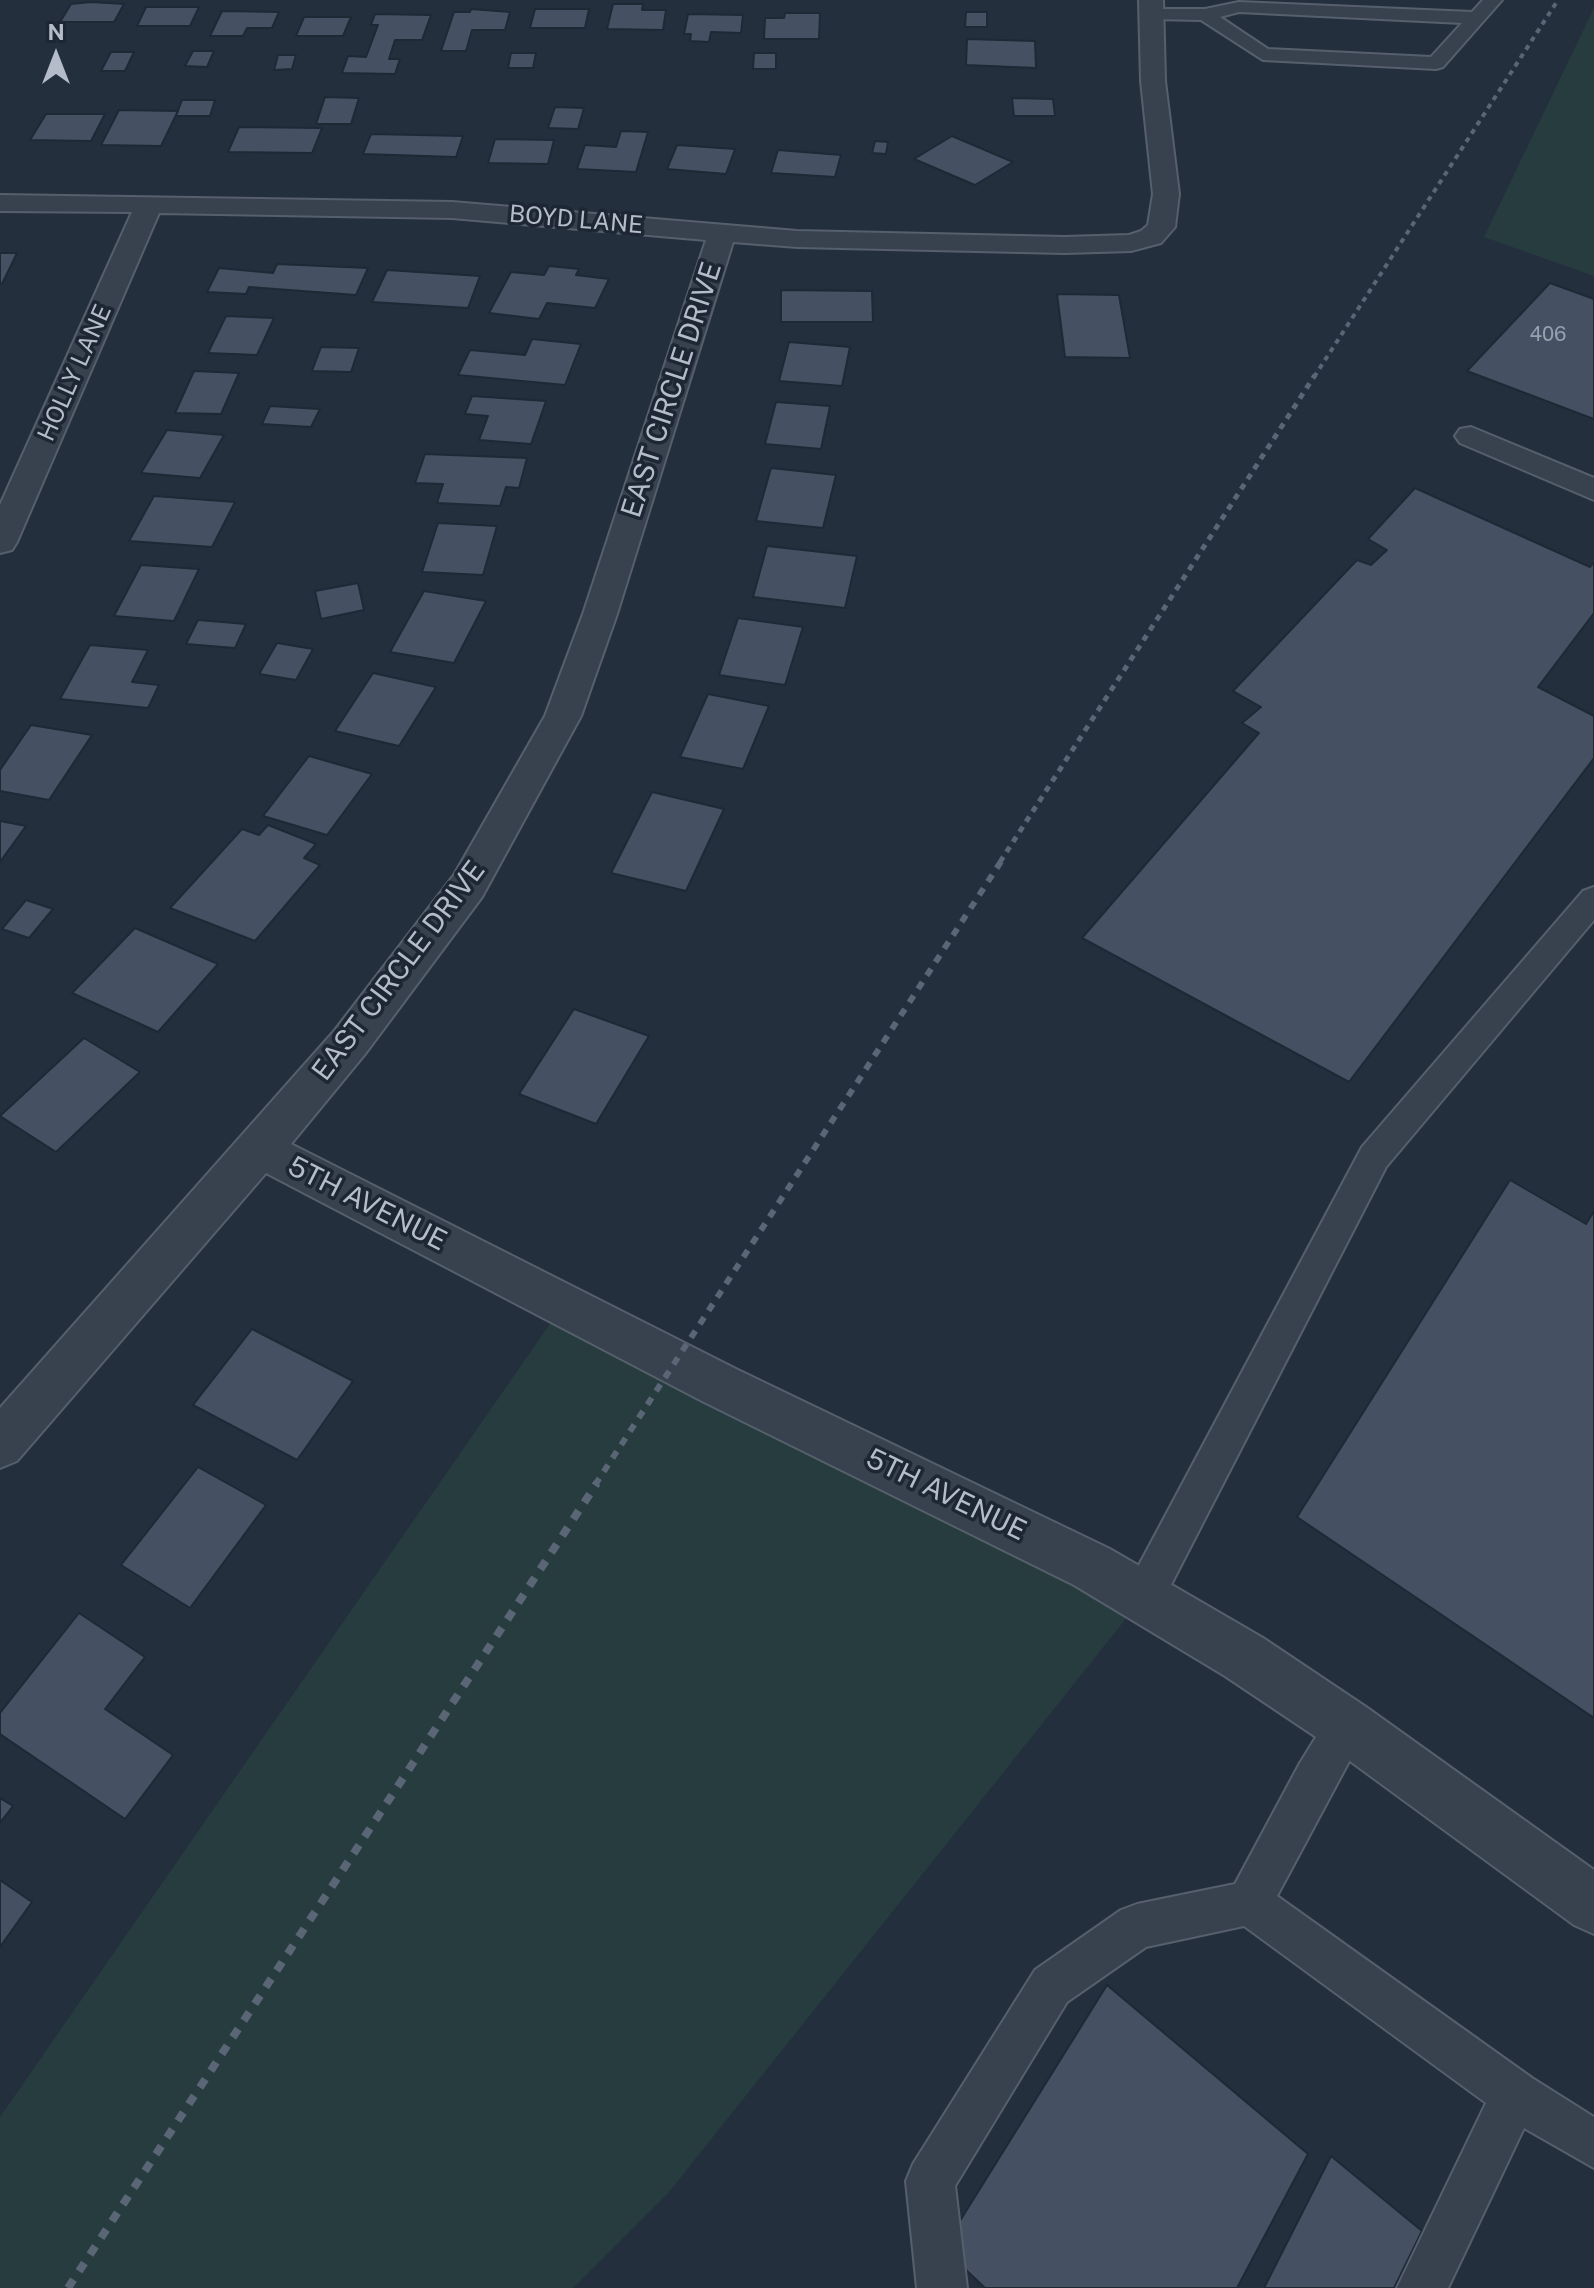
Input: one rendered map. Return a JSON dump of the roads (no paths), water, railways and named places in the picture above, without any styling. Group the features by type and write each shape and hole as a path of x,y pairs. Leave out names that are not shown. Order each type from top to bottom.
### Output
{"street":[{"name":"BOYD LANE","path":"0,203 452,210 722,234 1065,245 1131,243 1151,237 1161,227 1166,194 1153,81 1152,7"},
{"name":"HOLLY LANE","path":"0,542 150,203"},
{"name":"EAST CIRCLE DRIVE","path":"0,1444 350,1042 468,886 550,743 600,614 722,234"},
{"path":"1471,436 1594,490"},
{"name":"5TH AVENUE","path":"260,1149 719,1385 1092,1567 1144,1596 1244,1657 1347,1726 1594,1905"}],"lane":[{"path":"1205,15 1263,54 1436,63 1493,0"},
{"path":"1152,7 1205,15 1239,7 1476,18"},
{"path":"1144,1596 1374,1157 1594,899"},
{"path":"1249,1903 1315,1778 1347,1726"},
{"path":"942,2288 930,2181 1051,1986 1137,1926 1249,1903 1515,2095 1594,2144"},
{"path":"1422,2288 1515,2095"}],"railway":[{"path":"1314,377 1558,0"},
{"path":"1000,862 1315,375"},
{"path":"595,1485 1002,860"},
{"path":"68,2288 597,1483"}]}
